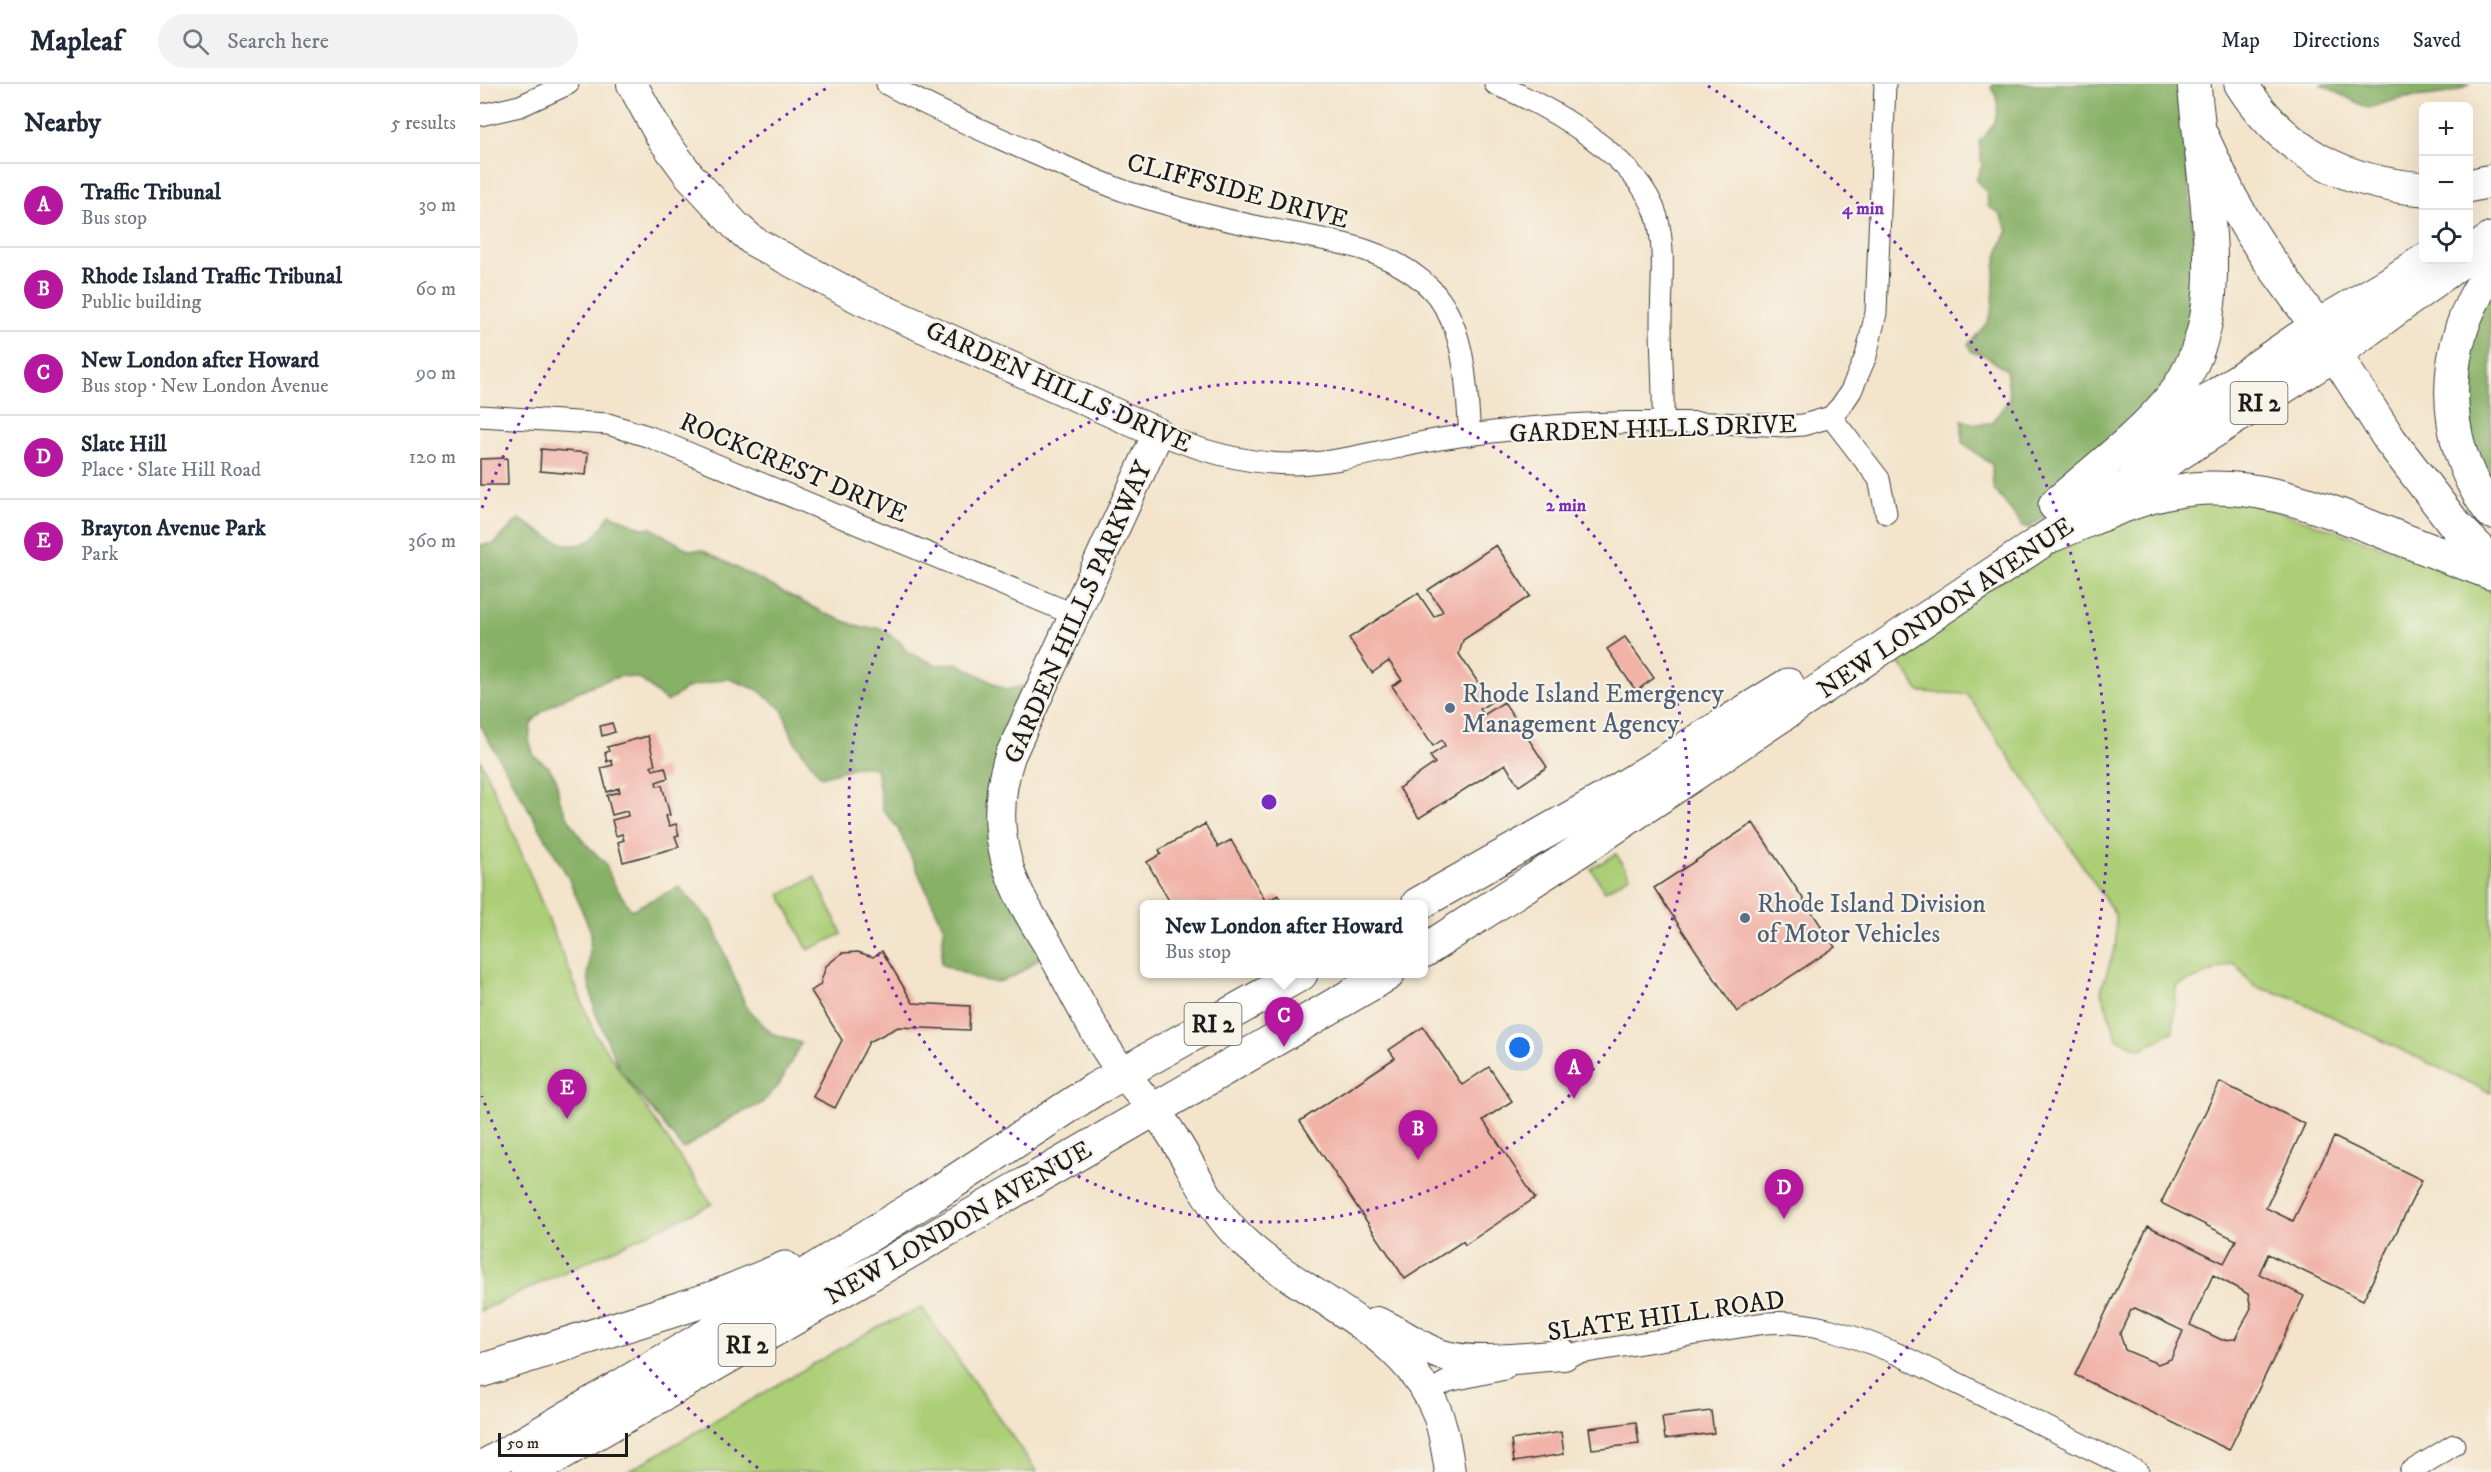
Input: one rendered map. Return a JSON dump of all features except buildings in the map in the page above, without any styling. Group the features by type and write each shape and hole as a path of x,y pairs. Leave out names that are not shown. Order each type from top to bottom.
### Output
{"main road":[{"path":"2055,506 2162,409 2179,387 2198,350 2207,319 2211,279 2210,238 2194,84"},
{"path":"2241,84 2268,122 2304,152 2323,163 2361,179 2419,188"},
{"path":"2200,132 2247,226 2317,326 2390,440 2456,526 2491,561"},
{"path":"2473,185 2491,181"},
{"path":"2473,226 2491,213"},
{"path":"2473,253 2491,239"},
{"name":"NEW LONDON AVENUE","path":"1425,900 1604,799 1748,710 2055,506 2317,326 2419,264"},
{"name":"NEW LONDON AVENUE","path":"1428,948 1601,836 2048,537 2335,354 2458,264"},
{"path":"2491,271 2469,308 2456,343 2451,400 2453,420 2463,459 2470,478 2491,512"},
{"path":"2048,537 2156,496 2196,489 2235,489 2274,494 2310,504 2491,573"},
{"name":"NEW LONDON AVENUE","path":"480,1468 728,1323 876,1232 1095,1089 1294,978"},
{"name":"NEW LONDON AVENUE","path":"529,1472 1381,978"},
{"path":"480,1371 713,1298 876,1232"}],"street":[{"path":"480,115 520,106 568,84"},
{"name":"GARDEN HILLS DRIVE","path":"632,84 661,137 689,175 728,218 753,241 860,299 1180,443 1241,459 1295,464 1316,463 1470,435 1539,428 1663,422 1788,426 1803,425 1830,417"},
{"name":"CLIFFSIDE DRIVE","path":"887,84 980,130 1127,192 1257,226 1324,240 1383,256 1400,264 1431,289 1444,305 1453,325 1468,390 1470,435"},
{"path":"1495,84 1558,114 1612,155 1638,185 1656,216 1660,238 1663,290 1663,422"},
{"path":"1883,86 1876,313 1866,356 1851,391 1830,417 1879,479 1886,513"},
{"name":"ROCKCREST DRIVE","path":"480,417 608,424 650,436 1075,615"},
{"name":"GARDEN HILLS PARKWAY","path":"1158,433 1010,756 1002,789 1001,829 1006,861 1023,901 1114,1060 1167,1127 1213,1206 1231,1229 1265,1259 1338,1308"},
{"path":"1338,1308 1389,1326 1421,1346 1452,1358 1481,1360 1564,1355"},
{"path":"1338,1308 1395,1353 1427,1393 1437,1413 1450,1472"},
{"name":"SLATE HILL ROAD","path":"1427,1393 1434,1386 1448,1381 1564,1355 1758,1323 1786,1321 1803,1323 1863,1340 1900,1355 2138,1472"},
{"path":"2410,1472 2454,1445"}],"green space":[{"path":"1993,84 2180,84 2203,343 2062,504 2028,528 2023,526 1993,488 1992,465 1962,442 1962,420 1975,424 1992,423 2010,398 2006,370 1982,354 1972,352 1968,344 1987,323 1991,314 1996,262 2008,230 2000,214 1988,206 1987,192 1976,180 1982,166 1979,141 1994,123 1998,109 1991,88"},
{"path":"2320,84 2470,84 2455,92 2409,97 2368,108"},
{"path":"2491,273 2491,517 2451,411"},
{"path":"2226,494 2491,583 2491,1093 2289,996 2255,987 2234,963 2176,986 2173,1031 2142,1049 2117,1039 2101,991 2116,944 2115,914 1967,694 1919,692 1906,671 1889,652 2087,527"},
{"path":"610,514 642,528 651,528 689,550 702,550 824,613 862,628 880,628 899,641 907,652 937,665 957,663 1006,690 1046,680 1004,833 1049,951 1019,973 998,982 976,978 941,964 944,928 897,827 883,810 876,768 858,766 821,777 794,741 782,709 758,690 727,678 687,688 667,702 639,678 621,676 564,698 543,711 531,723 529,740 534,756 548,766 556,778 559,798 567,816 583,841 605,863 613,883 631,910 679,887 712,923 746,1006 771,1033 801,1043 779,1085 761,1104 734,1116 683,1149 620,1070 595,1012 588,978 591,932 568,877 480,725 480,545 494,544 519,519 558,541 577,545 587,542 596,535"},
{"path":"480,759 514,835 595,1034 712,1204 480,1311"},
{"path":"1616,854 1630,876 1605,891 1591,869"},
{"path":"815,877 842,934 808,950 780,894"},
{"path":"922,1308 1037,1472 627,1472 874,1329"}],"place":[{"name":"Rhode Island Emergency Management Agency","path":"1450,708"},
{"name":"Rhode Island Division of Motor Vehicles","path":"1745,918"},
{"name":"New London after Howard","path":"1284,1047"},
{"name":"Traffic Tribunal","path":"1574,1099"},
{"name":"Brayton Avenue Park","path":"567,1119"},
{"name":"Rhode Island Traffic Tribunal","path":"1418,1160"},
{"name":"Slate Hill","path":"1784,1219"}]}
